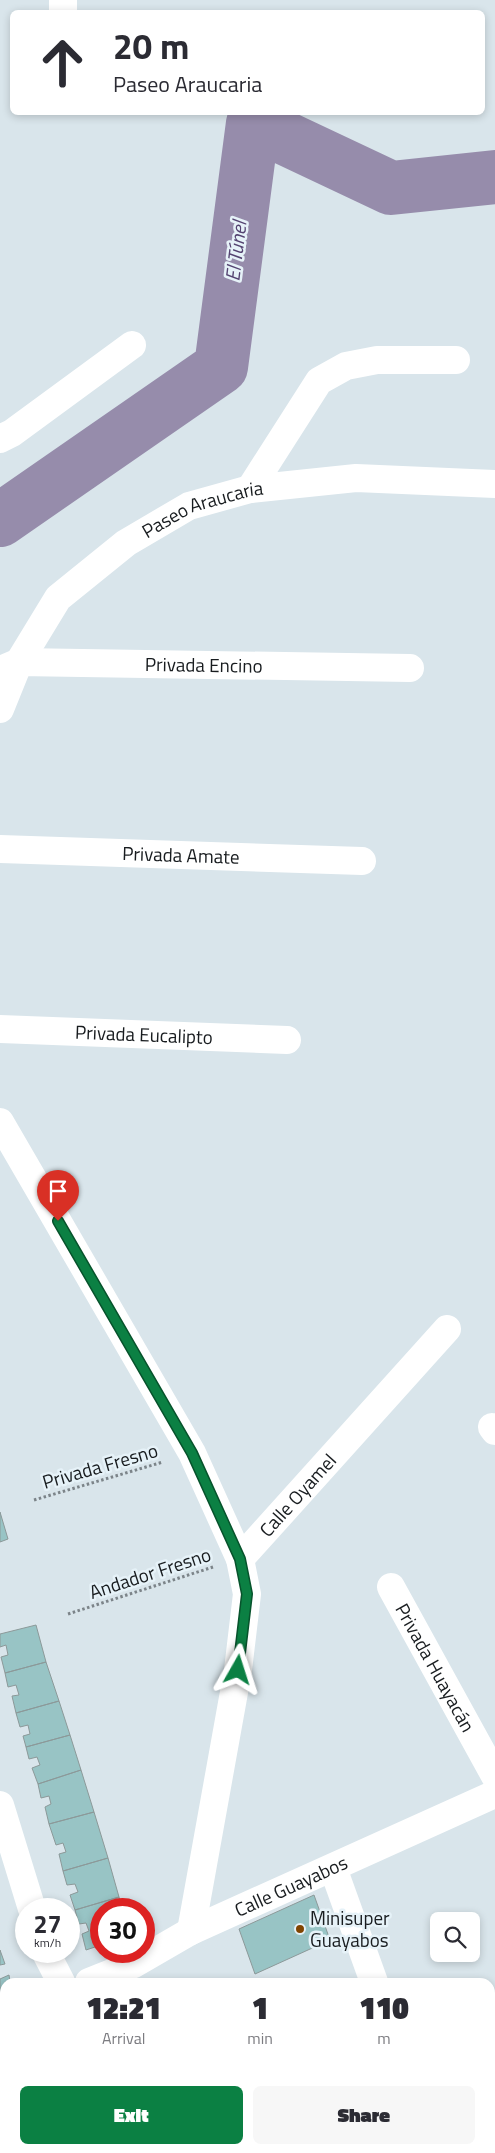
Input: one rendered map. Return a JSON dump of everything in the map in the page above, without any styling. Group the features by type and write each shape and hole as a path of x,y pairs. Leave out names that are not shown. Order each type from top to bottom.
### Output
{"street":[{"path":"0,439 12,434 132,345"},
{"path":"250,489 319,381 346,366 377,360 456,360"},
{"name":"Paseo Araucaria","path":"0,709 9,666 58,598 126,543 189,506 250,489 356,478 495,484"},
{"name":"Privada Encino","path":"9,666 410,668"},
{"name":"Privada Amate","path":"0,849 362,861"},
{"name":"Privada Eucalipto","path":"0,1029 287,1040"},
{"path":"0,1122 192,1453 240,1559 247,1594 238,1670 191,1931"},
{"name":"Calle Oyamel","path":"240,1559 447,1329"},
{"name":"Privada Huayacán","path":"391,1587 495,1776"},
{"name":"Calle Guayabos","path":"111,1978 138,1973 191,1931 495,1794"},
{"path":"0,1806 29,1898"},
{"path":"333,1868 373,1978"},
{"path":"49,1963 59,1978"}],"path":[{"name":"Privada Fresno","path":"34,1500 165,1461"},
{"name":"Andador Fresno","path":"68,1614 240,1559"}],"building":[{"path":"0,1512 8,1539 0,1542"},
{"path":"36,1625 46,1662 5,1673 1,1657 8,1655 6,1645 0,1647 0,1634"},
{"path":"46,1662 59,1701 16,1713 12,1696 19,1695 16,1685 8,1687 5,1673"},
{"path":"59,1701 70,1735 26,1747 23,1736 30,1734 28,1725 20,1727 16,1713"},
{"path":"70,1735 81,1770 38,1784 32,1768 40,1765 37,1757 29,1759 26,1747"},
{"path":"81,1770 94,1812 49,1824 45,1807 51,1804 49,1796 41,1798 38,1784"},
{"path":"94,1812 108,1858 63,1871 59,1854 66,1852 63,1843 56,1845 49,1824"},
{"path":"108,1858 119,1897 90,1898 90,1906 80,1909 80,1898 71,1898 70,1895 78,1892 75,1884 67,1885 63,1871"},
{"path":"314,1895 330,1940 255,1974 239,1929"},
{"path":"90,1906 90,1949 86,1950 82,1934 89,1931 86,1923 80,1924 80,1909"},
{"path":"0,1950 5,1964 0,1965"}],"waterway":[{"name":"El Túnel","path":"0,520 221,367 253,123 391,188 495,177"}],"place":[{"name":"Minisuper Guayabos","path":"300,1929"}],"route":[{"path":"58,1221 192,1453 240,1559 247,1594 238,1670"}]}
